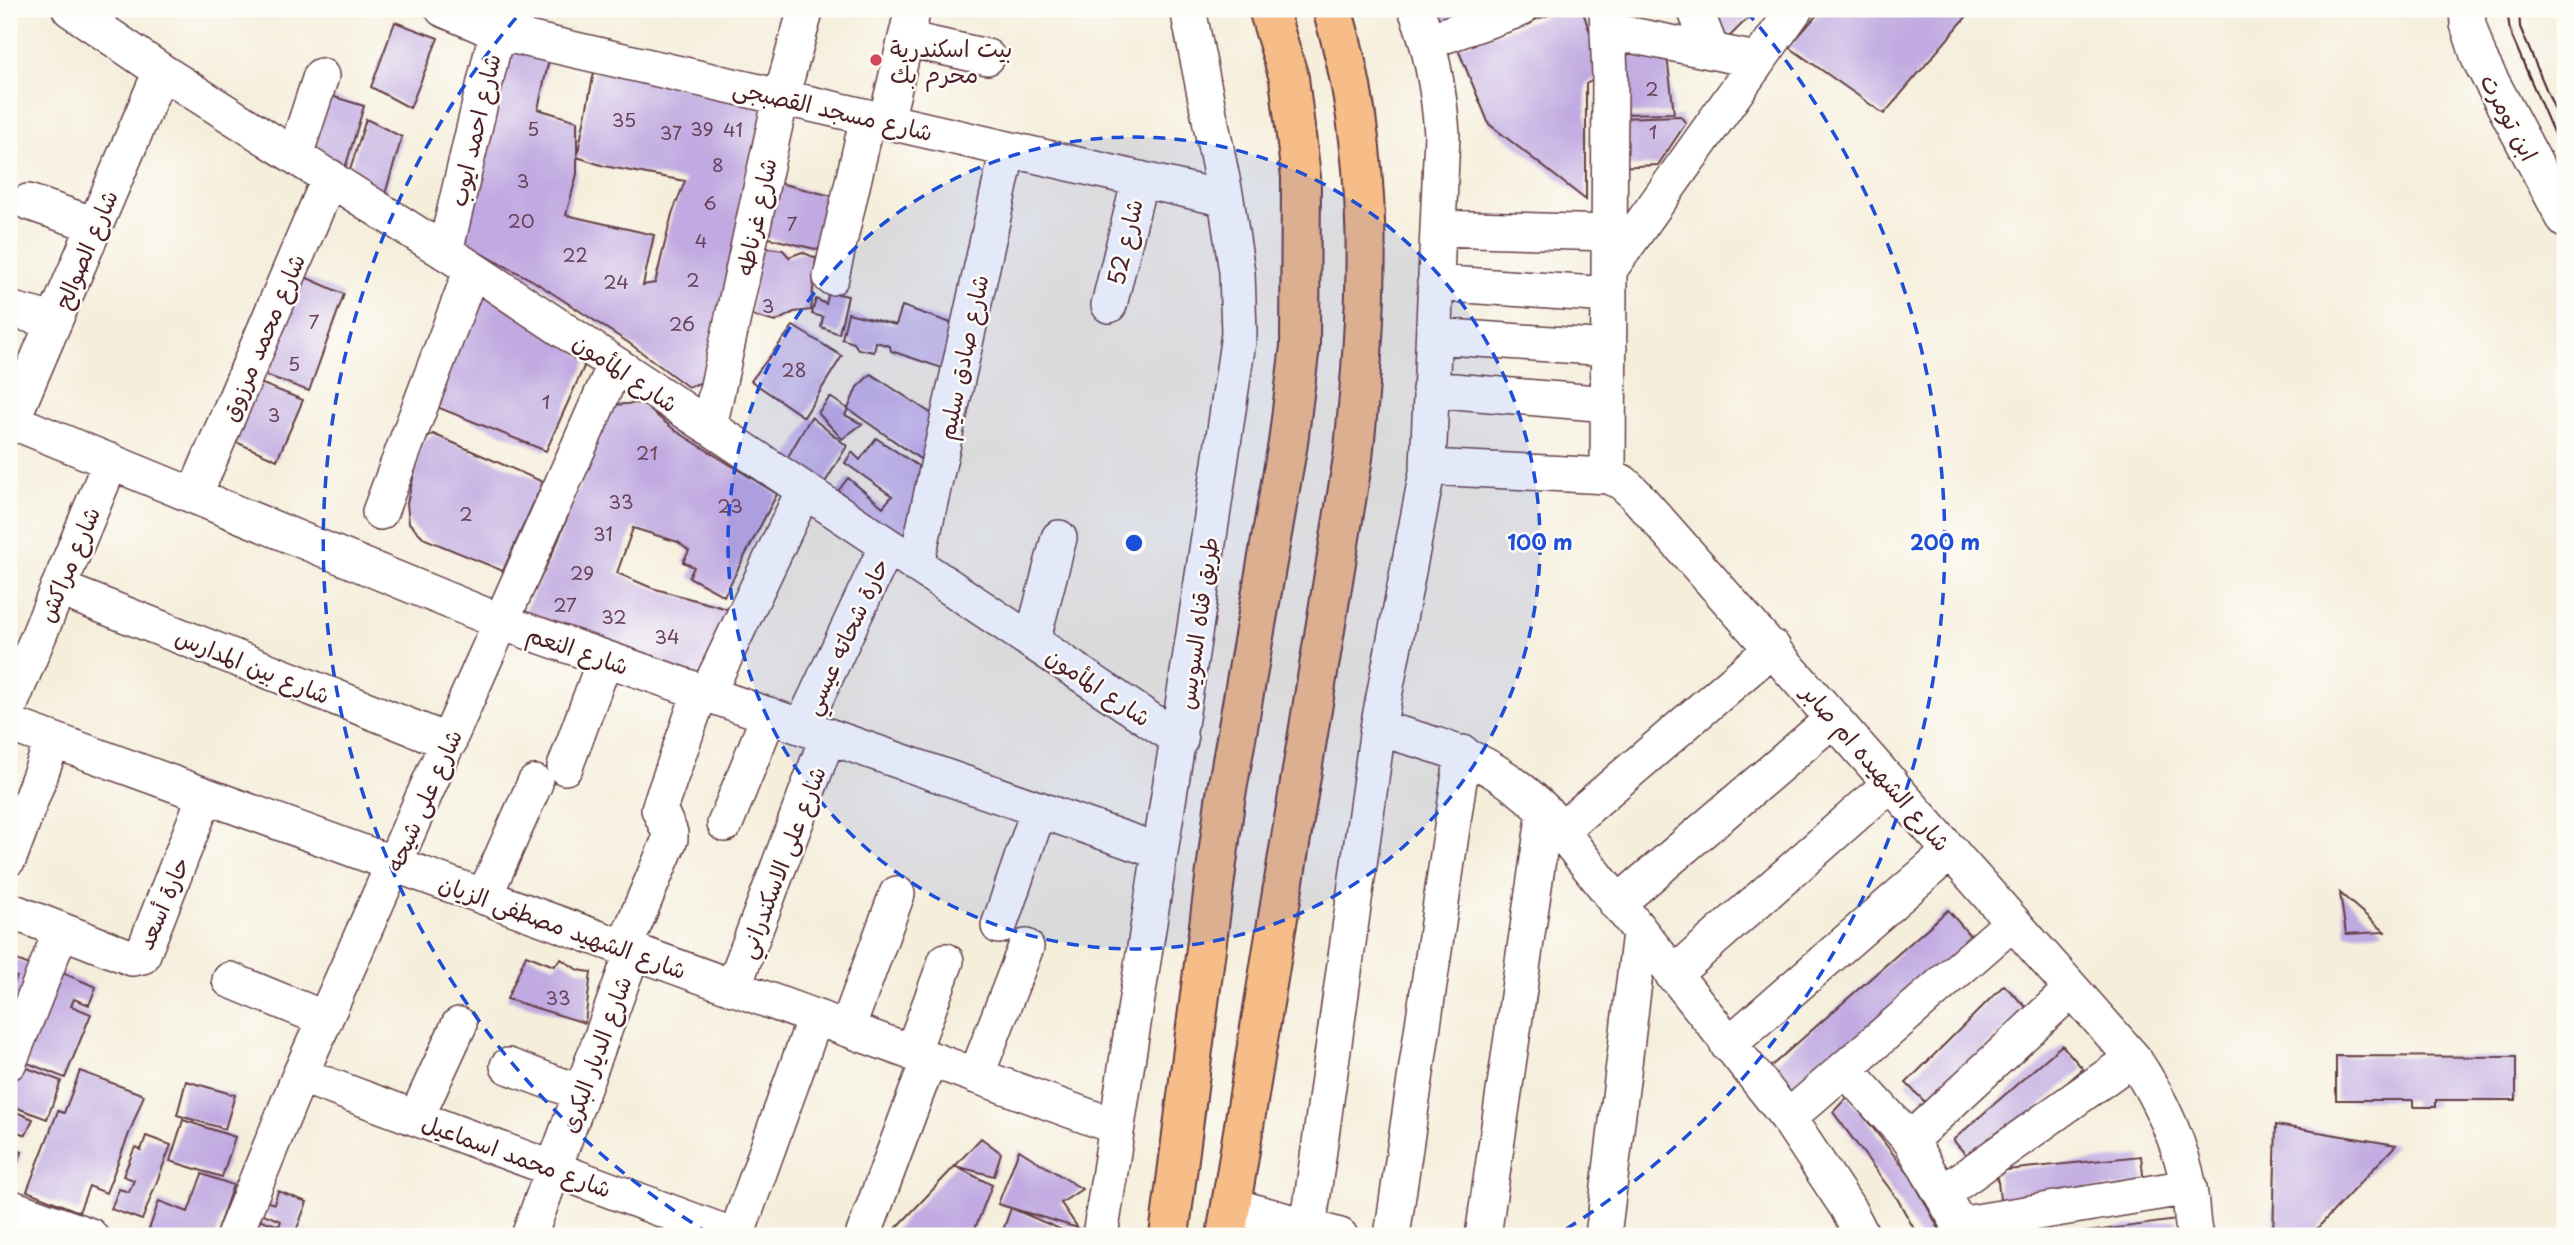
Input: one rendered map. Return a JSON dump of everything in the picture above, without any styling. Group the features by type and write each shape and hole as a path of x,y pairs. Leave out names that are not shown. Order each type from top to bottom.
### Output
{"highway":[{"path":"1169,1236 1225,801 1288,443 1300,346 1301,177 1289,79 1268,9"},
{"path":"1228,1220 1353,458 1363,363 1367,275 1363,174 1345,51 1332,9"}],"street":[{"name":"شارع المأمون","path":"70,9 161,71 458,260 1180,740"},
{"name":"شارع مسجد القصبجى","path":"443,9 500,20 781,97 1226,199"},
{"name":"شارع غرناطه","path":"709,427 781,97 806,9"},
{"name":"طريق قناه السويس","path":"1100,1236 1158,851 1180,740 1239,334 1237,272 1226,199 1188,9"},
{"path":"1228,1220 1319,1233 1378,728 1428,467 1442,134 1439,87 1429,41 1416,9"},
{"path":"1429,41 1519,9"},
{"path":"1695,9 1711,50"},
{"name":"ابن تومرت","path":"2467,9 2468,23 2479,58 2565,220"},
{"path":"1609,282 1791,11"},
{"name":"شارع احمد ايوب","path":"380,512 458,260 500,20"},
{"path":"1428,467 1608,476 1608,20 1756,60"},
{"path":"831,277 877,119 909,24 987,57"},
{"name":"شارع الصوالح","path":"10,423 161,71"},
{"path":"295,155 321,76"},
{"name":"شارع صادق سليم","path":"916,565 1008,149"},
{"name":"شارع محمد مرزوق","path":"194,496 330,177"},
{"name":"شارع 52","path":"1109,305 1140,179"},
{"path":"28,202 95,225"},
{"path":"1438,228 1609,233"},
{"path":"1435,284 1609,282"},
{"path":"9,309 54,321"},
{"path":"1434,337 1609,348"},
{"name":"شارع على شيحه","path":"234,1236 300,1074 615,365"},
{"path":"1430,389 1608,404"},
{"name":"شارع النعم","path":"10,423 111,461 501,622 1158,851"},
{"name":"شارع مراكش","path":"9,707 111,461"},
{"name":"شارع الشهيده ام صابر","path":"1608,476 1622,482 1634,494 1773,648 2133,1058 2151,1084 2169,1122 2189,1187 2195,1236"},
{"name":"شارع الديار البكرى","path":"529,1236 581,1093 628,950 670,839 659,809 704,691 804,490"},
{"path":"1032,642 1059,538"},
{"name":"حارة شحاته عيسي","path":"815,731 887,545"},
{"name":"شارع بين المدارس","path":"58,588 449,743"},
{"path":"1483,1236 1553,821 1773,648"},
{"path":"565,767 605,659"},
{"path":"725,824 769,715"},
{"path":"1617,904 1834,718"},
{"name":"شارع الشهيد مصطفى الزيان","path":"9,724 1117,1128"},
{"path":"1378,728 1463,753 1496,771 1553,821 1788,1118 1840,1195 1862,1236"},
{"name":"شارع على الاسكندراني","path":"733,988 815,731"},
{"path":"9,858 53,740"},
{"path":"1392,1236 1463,753"},
{"path":"484,897 535,783"},
{"path":"1673,975 1891,783"},
{"name":"حارة أسعد","path":"9,910 132,958 145,954 205,796"},
{"path":"976,1076 1012,936 1039,809"},
{"path":"1728,1045 1951,851"},
{"path":"735,1236 831,1023 897,894"},
{"path":"1788,1118 2013,922"},
{"path":"9,1062 61,931"},
{"path":"1603,1236 1640,933"},
{"path":"863,1236 920,1056 946,961"},
{"path":"230,980 326,1019"},
{"path":"1910,1140 2072,989"},
{"path":"416,1118 459,1025"},
{"path":"1943,1193 2133,1058"},
{"path":"508,1066 581,1093"},
{"path":"1846,1070 1910,1140 1943,1193 1960,1231 2189,1187"},
{"name":"شارع محمد اسماعيل","path":"300,1074 735,1236"},
{"path":"9,1207 90,1236"}],"building":[{"path":"1431,9 1488,9 1437,27"},
{"path":"1566,9 1582,9 1604,74 1586,84 1586,200 1489,124 1457,47"},
{"path":"1713,9 1757,9 1723,43"},
{"path":"1822,9 1973,9 1884,114 1789,47"},
{"path":"395,22 438,38 410,108 371,87"},
{"path":"1618,38 1666,48 1674,113 1614,114"},
{"path":"503,45 550,55 538,109 577,121 577,157 595,67 768,107 712,379 688,387 629,343 532,280 457,241","holes":["577,157 604,166 685,181 672,214 655,283 643,285 654,235 566,215 577,174"]},
{"path":"331,96 364,106 342,178 306,156"},
{"path":"1680,116 1686,123 1658,165 1615,167 1617,118"},
{"path":"366,119 402,137 382,204 346,183"},
{"path":"775,182 836,197 824,251 764,237"},
{"path":"759,247 783,250 789,257 802,252 816,258 811,310 794,312 775,322 751,315"},
{"path":"298,274 344,294 309,391 260,373"},
{"path":"473,283 587,360 546,451 432,405"},
{"path":"829,292 848,296 839,334 821,327 823,317 812,314 816,299 826,304"},
{"path":"902,306 954,324 942,368 891,351 890,346 876,342 874,352 858,349 854,343 842,339 848,313 896,325"},
{"path":"793,326 842,356 804,417 751,381"},
{"path":"871,374 938,418 926,463 848,409 857,387"},
{"path":"255,381 303,400 277,460 229,439"},
{"path":"830,397 848,409 845,415 862,424 842,439 818,413"},
{"path":"641,403 676,431 777,494 724,596 689,577 694,567 683,562 689,551 678,542 633,528 617,573 652,588 738,612 705,685 523,615 557,543 612,405"},
{"path":"811,417 847,446 818,494 782,467"},
{"path":"433,434 543,482 503,571 425,539 409,523 407,503 422,442"},
{"path":"876,438 924,470 915,532 890,542 830,502 848,478 883,507 892,496 845,463 852,452 860,460"},
{"path":"2340,893 2385,932 2346,934"},
{"path":"1948,910 1972,938 1785,1103 1761,1075"},
{"path":"526,955 554,966 561,959 578,970 591,972 585,1023 507,999"},
{"path":"9,957 40,969 24,1010 9,1004 9,992 17,977 9,974"},
{"path":"56,970 96,987 89,1005 74,999 71,1006 91,1014 65,1078 20,1060"},
{"path":"2004,985 2026,1007 1928,1105 1906,1083"},
{"path":"2062,1045 2083,1069 1974,1164 1953,1140"},
{"path":"2336,1056 2516,1057 2516,1100 2436,1100 2436,1107 2413,1107 2413,1100 2336,1100"},
{"path":"17,1064 61,1081 47,1119 9,1105 9,1088"},
{"path":"80,1071 144,1095 106,1193 89,1186 79,1212 27,1191 58,1111 64,1113"},
{"path":"186,1081 235,1095 225,1129 177,1115"},
{"path":"1848,1096 1911,1177 1943,1236 1918,1236 1898,1200 1833,1112"},
{"path":"9,1109 33,1119 26,1135 9,1129"},
{"path":"183,1120 235,1137 222,1177 170,1161"},
{"path":"2276,1125 2396,1145 2310,1236 2273,1236"},
{"path":"146,1136 171,1145 142,1220 111,1209 119,1189 129,1192 134,1180 123,1176 135,1147 141,1150"},
{"path":"981,1138 1001,1153 994,1176 955,1166"},
{"path":"9,1146 22,1152 12,1178 9,1177"},
{"path":"1019,1150 1082,1189 1061,1203 1078,1228 998,1204"},
{"path":"2141,1156 2144,1184 2000,1200 1997,1171"},
{"path":"955,1166 992,1185 972,1236 889,1236"},
{"path":"202,1174 233,1185 215,1236 147,1235 159,1201 188,1212"},
{"path":"278,1191 307,1202 294,1236 249,1236 256,1218 279,1226 281,1221 261,1213 266,1201 274,1204"},
{"path":"1011,1208 1076,1236 1001,1236"},
{"path":"9,1220 19,1223 15,1236 9,1236"},
{"path":"2176,1220 2179,1236 2064,1236 2064,1235"},
{"path":"19,1229 40,1236 16,1236"},
{"path":"302,1230 317,1236 299,1236"}],"tram line":[{"path":"2507,9 2510,32 2565,160"},
{"path":"2519,9 2520,27 2565,134"}],"place":[{"name":"بيت اسكندرية محرم بك","path":"876,60"}]}
